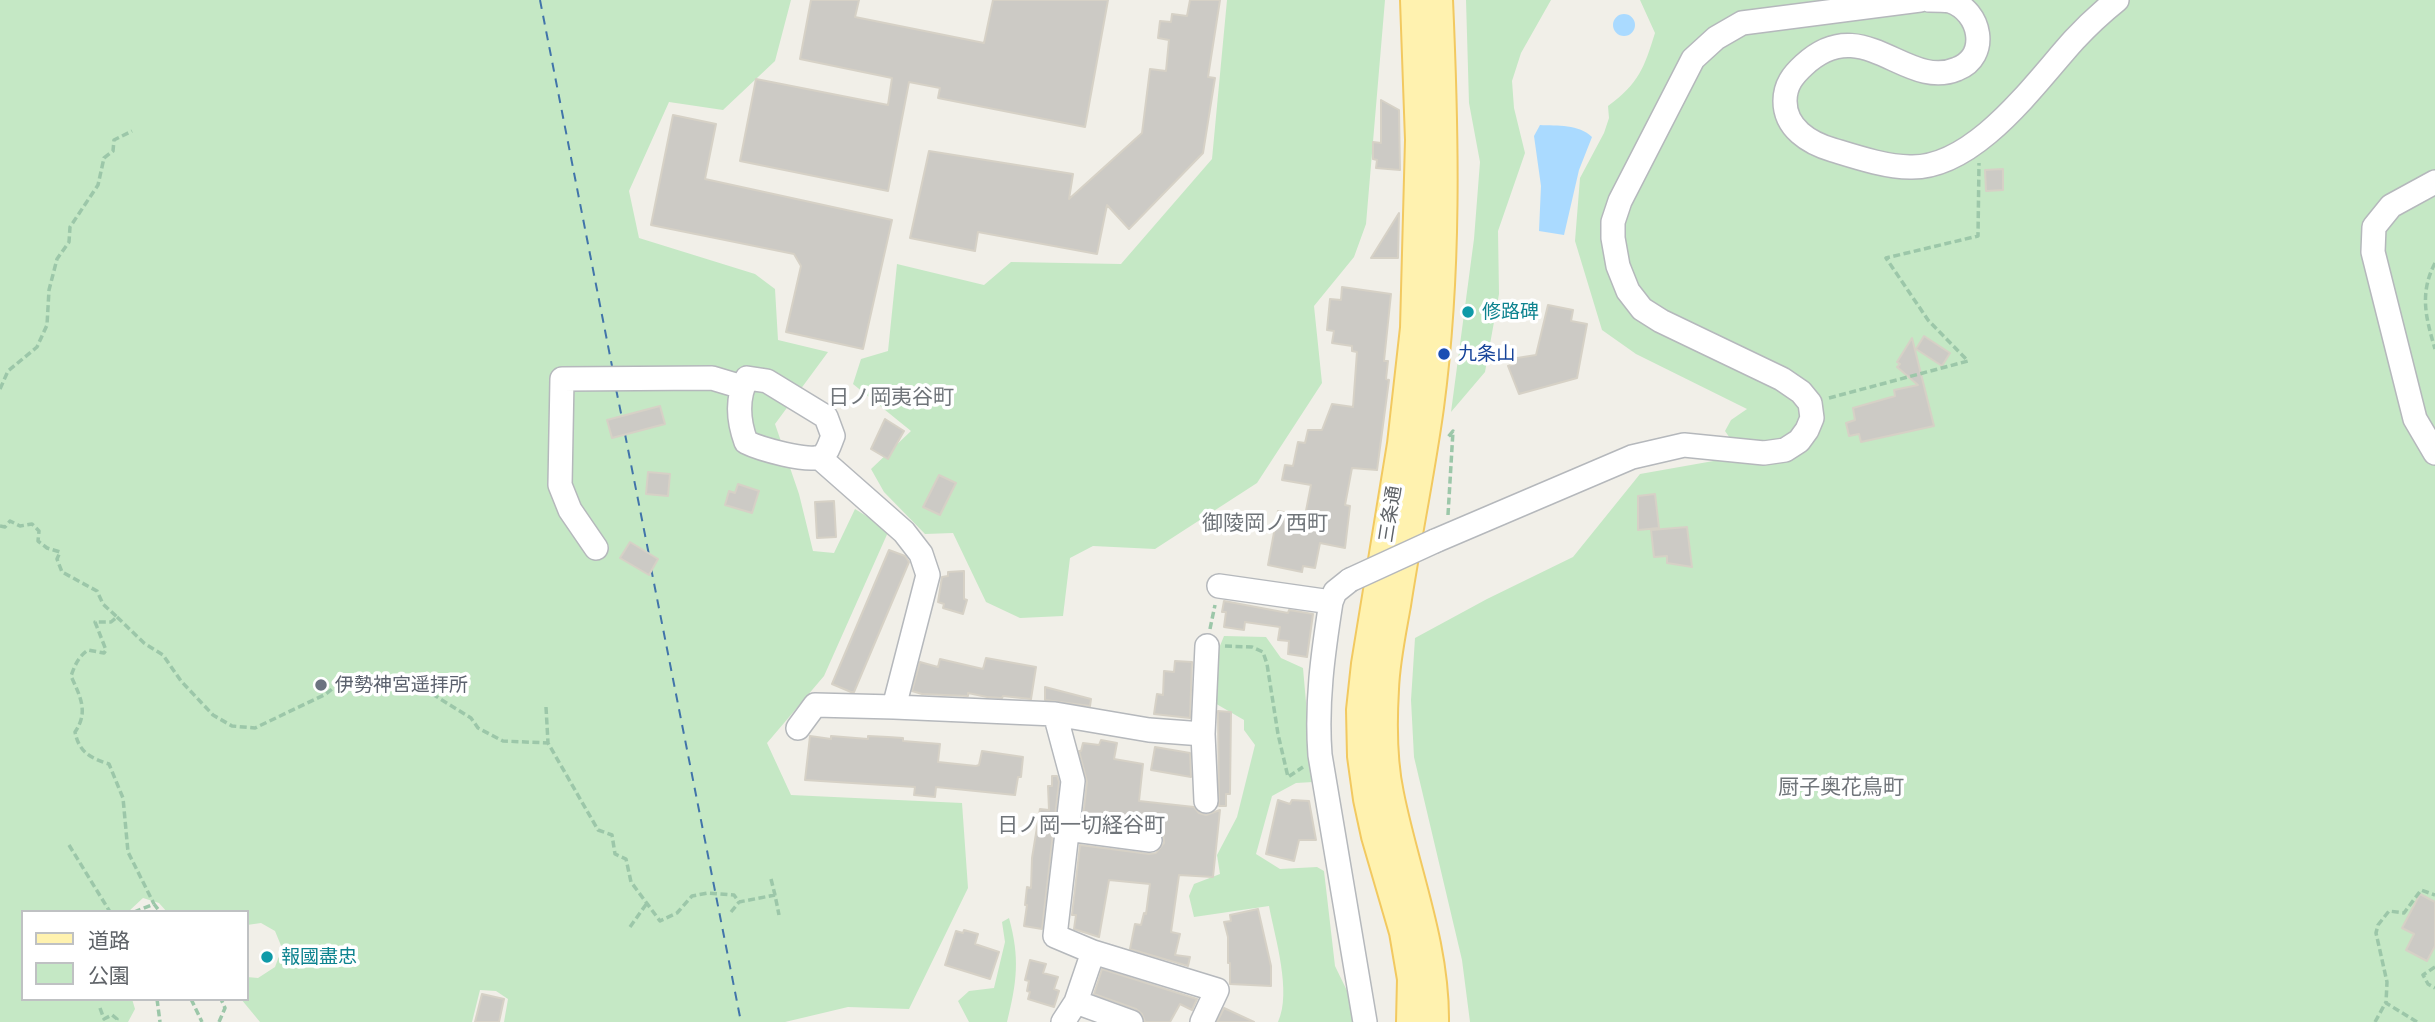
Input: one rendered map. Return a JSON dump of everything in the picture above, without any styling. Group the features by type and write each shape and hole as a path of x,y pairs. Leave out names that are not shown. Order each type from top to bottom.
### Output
{"main road":[{"name":"三条通","path":"1412,1022 1412,979 1404,932 1368,799 1362,756 1361,710 1402,444 1415,328 1420,154 1415,0"},
{"name":"三条通","path":"1434,1022 1432,975 1426,940 1388,790 1384,744 1384,687 1399,580 1422,452 1438,305 1443,137 1438,0"}],"street":[{"path":"1365,1022 1320,755 1320,677 1331,602 1335,592 1350,580 1441,538 1632,457 1684,445 1764,453 1785,450 1799,441 1812,418 1810,403 1801,391 1642,309 1628,291 1618,266 1612,238 1613,222 1620,201 1693,59 1716,38 1742,23 1920,0"},
{"path":"1929,0 1950,0 1965,9 1974,19 1979,34 1971,61 1957,69 1935,74 1875,50 1849,45 1828,50 1811,59 1790,77 1784,98 1786,119 1802,136 1830,149 1912,167 1939,162 1980,139 2035,86 2075,38 2117,0"},
{"path":"2435,182 2391,206 2374,227 2373,252 2415,419 2435,453"},
{"path":"596,548 570,510 560,485 562,379 712,378 742,387"},
{"path":"747,378 767,381 826,417 833,436 826,452 820,458 811,459 761,449 746,442 739,423 740,393 747,378"},
{"path":"820,458 904,532 921,554 928,575 894,707"},
{"path":"1219,586 1331,602"},
{"path":"1206,801 1203,734 1207,646"},
{"path":"798,728 814,705 1055,715 1149,730 1203,734"},
{"path":"1055,715 1073,781 1055,936 1093,951 1217,990 1202,1022"},
{"path":"1067,829 1150,840"},
{"path":"1063,1022 1076,1002 1093,951"},
{"path":"1076,1002 1131,1022"}],"path":[{"path":"0,389 8,372 37,347 47,325 49,290 57,259 69,242 70,227 98,185 104,158 113,151 114,140 132,131"},
{"path":"1810,403 1968,361 1928,320 1886,258 1978,236 1980,139"},
{"path":"2435,263 2428,278 2424,303 2424,315 2435,349"},
{"path":"1441,538 1452,432 1443,443"},
{"path":"0,526 5,527 10,521 20,526 32,524 39,531 38,541 47,548 60,552 57,559 62,572 97,591 103,604 144,643 163,655 180,681 213,715 232,726 255,728 326,694 349,675 421,687 471,718 478,728 503,741 548,743"},
{"path":"1219,586 1207,646 1252,647 1263,652 1288,777"},
{"path":"117,617 111,622 95,622 106,650 104,653 88,650 80,655 75,664 71,676 82,701 82,722 75,732 78,744 93,759 109,764 123,798 128,852 158,910"},
{"path":"546,707 548,743 598,830 612,835 615,854 626,859 631,882 660,921 677,913 692,896 708,893 734,895 739,902"},
{"path":"69,845 109,910"},
{"path":"771,879 779,915"},
{"path":"2375,1022 2386,1002 2387,982 2376,933 2378,925 2389,911 2403,913 2421,890 2435,895"},
{"path":"731,912 739,902 775,895"},
{"path":"630,927 647,903"},
{"path":"139,910 154,904"},
{"path":"2435,967 2423,975 2428,984 2435,988"},
{"path":"156,1001 160,1022"},
{"path":"192,1001 202,1022"},
{"path":"219,1022 225,1008 222,1001"},
{"path":"2386,1002 2417,1022"},
{"path":"100,1008 104,1019 112,1015 117,1019 116,1022"}],"green space":[{"path":"0,0 791,0 775,61 723,110 669,102 629,191 639,238 755,274 775,289 778,340 828,352 775,424 799,494 813,551 834,553 855,509 889,530 824,676 767,743 791,795 962,803 968,888 909,1009 848,1007 785,1022 504,1022 508,999 496,991 480,990 472,1022 260,1022 243,1001 248,1001 248,977 258,978 275,967 282,948 275,931 261,923 248,925 248,910 165,910 159,903 143,898 130,910 21,910 21,1001 133,1001 135,1009 128,1022 0,1022"},
{"path":"1227,0 1385,0 1366,224 1354,257 1314,306 1322,383 1257,483 1155,549 1093,546 1070,558 1063,616 1020,618 986,602 953,533 925,534 884,492 871,469 911,431 853,384 861,359 888,351 897,264 984,285 1011,262 1121,264 1212,159"},
{"path":"1466,0 1551,0 1521,53 1512,81 1514,108 1525,153 1498,231 1499,294 1485,372 1451,412 1474,239 1480,162 1469,103"},
{"path":"1640,0 2435,0 2435,1022 1470,1022 1462,960 1414,757 1411,700 1415,638 1573,557 1640,474 1719,460 1732,441 1725,431 1731,420 1747,409 1636,354 1602,330 1575,241 1580,178 1604,133 1609,118 1608,106 1634,82 1655,33"},
{"path":"1224,636 1266,637 1281,658 1303,668 1313,782 1296,783 1272,796 1256,854 1280,869 1317,867 1324,871 1335,966 1352,1001 1355,1022 1278,1022 1282,1010 1283,981 1269,906 1194,917 1189,896 1194,884 1220,874 1217,855 1237,817 1255,745 1244,730 1244,720 1213,702 1215,658"},
{"path":"1009,918 1015,945 1016,970 1007,1022 969,1022 958,1001 969,991 994,988 1005,942 1002,922"}],"water":[{"path":"1624,14 1632,17 1635,25 1632,33 1624,36 1616,33 1613,25 1616,17"},
{"path":"1540,125 1574,128 1592,137 1579,170 1564,235 1539,231 1541,186 1534,136"}],"building":[{"path":"811,0 859,0 855,17 984,43 993,0 1108,0 1085,127 938,98 940,88 909,82 888,191 740,161 756,79 888,105 892,78 800,59"},
{"path":"1190,0 1220,0 1208,77 1215,78 1203,153 1129,229 1107,205 1097,254 978,232 975,251 910,238 929,151 1073,174 1069,199 1142,133 1150,69 1166,71 1169,40 1158,38 1160,21 1171,22 1172,14 1187,16"},
{"path":"1381,100 1399,110 1400,170 1376,168 1377,160 1373,159 1373,142 1381,143"},
{"path":"673,115 716,124 705,179 892,220 863,349 786,332 801,266 794,254 651,225"},
{"path":"2003,169 2003,190 1986,191 1985,170"},
{"path":"1399,213 1398,258 1371,258"},
{"path":"1342,287 1391,294 1384,361 1388,361 1386,379 1389,380 1377,470 1352,468 1345,505 1350,506 1345,548 1320,543 1315,568 1303,566 1302,572 1268,565 1278,511 1305,516 1311,485 1282,480 1285,465 1293,466 1298,442 1305,443 1308,430 1322,430 1332,404 1353,407 1357,352 1352,351 1352,346 1332,343 1334,331 1327,330 1330,299 1341,300"},
{"path":"1548,305 1573,310 1571,321 1587,324 1577,378 1519,394 1508,366 1514,364 1517,358 1536,355"},
{"path":"1924,336 1950,353 1942,366 1916,349"},
{"path":"1912,338 1934,426 1861,442 1859,434 1849,436 1846,423 1855,420 1853,408 1895,396 1894,390 1918,385 1897,367 1900,364 1897,362"},
{"path":"660,406 665,424 612,438 607,420"},
{"path":"885,419 904,431 888,459 871,449"},
{"path":"648,472 670,474 668,496 646,494"},
{"path":"939,475 956,483 940,515 923,507"},
{"path":"738,484 759,491 752,513 725,505 729,491 735,493"},
{"path":"1655,494 1659,528 1638,530 1638,496"},
{"path":"834,501 836,537 817,538 815,502"},
{"path":"1687,527 1692,567 1667,563 1667,556 1654,557 1651,530"},
{"path":"630,542 658,559 649,575 620,558"},
{"path":"889,550 905,556 909,562 854,692 851,692 832,684"},
{"path":"964,571 964,599 967,600 963,614 943,608 944,604 938,602 942,577 948,576 948,572"},
{"path":"1224,601 1288,613 1289,610 1313,614 1307,657 1288,654 1289,641 1278,640 1280,627 1245,622 1244,630 1224,627"},
{"path":"986,658 1036,667 1031,699 987,697 968,693 968,696 922,694 912,691 920,662 938,667 940,659 983,669"},
{"path":"1175,661 1192,662 1190,718 1154,714 1157,694 1163,695 1164,671 1174,672"},
{"path":"1045,687 1091,699 1090,706 1045,700"},
{"path":"1218,711 1231,712 1230,794 1226,794 1226,806 1219,806"},
{"path":"810,736 831,739 831,736 868,739 868,736 888,737 940,744 938,762 976,766 979,765 982,751 1023,757 1021,777 1018,777 1015,795 936,787 935,797 914,795 915,787 805,780"},
{"path":"1101,740 1117,743 1114,759 1143,764 1139,801 1194,807 1199,813 1206,815 1220,810 1213,877 1179,875 1171,932 1180,934 1175,955 1190,957 1188,966 1130,949 1135,924 1141,925 1144,913 1146,914 1150,884 1109,880 1099,937 1074,929 1076,915 1072,915 1080,845 1149,854 1156,853 1164,843 1163,834 1152,826 1083,817 1087,782 1079,751 1083,743 1099,745"},
{"path":"1155,747 1190,753 1191,777 1151,770"},
{"path":"1052,776 1057,776 1059,782 1042,929 1024,926 1025,905 1027,887 1031,888 1032,858 1040,809 1049,810 1048,786 1052,786"},
{"path":"1278,800 1290,804 1292,800 1309,801 1316,840 1299,840 1294,861 1266,854"},
{"path":"2420,894 2435,902 2435,946 2427,961 2406,950 2414,934 2402,928"},
{"path":"1258,909 1271,966 1271,986 1230,984 1228,937 1224,922 1231,921 1230,915"},
{"path":"964,930 978,934 975,944 999,952 990,979 945,965 956,931 963,933"},
{"path":"1030,960 1046,964 1043,973 1058,977 1054,989 1059,991 1054,1007 1028,999 1029,981 1025,980"},
{"path":"1102,969 1197,999 1192,1010 1180,1004 1170,1022 1145,1022 1136,1009 1094,994"},
{"path":"482,994 504,999 499,1022 475,1022"},
{"path":"1224,1008 1254,1022 1217,1022"}],"ferry route":[{"path":"540,0 612,366"},
{"path":"616,389 622,418"},
{"path":"625,434 649,555"},
{"path":"651,568 741,1022"}],"place":[{"name":"修路碑","path":"1468,312"},
{"name":"九条山","path":"1444,354"},
{"name":"伊勢神宮遥拝所","path":"321,685"},
{"name":"報國盡忠","path":"267,957"}],"district":[{"name":"日ノ岡夷谷町","path":"891,397"},
{"name":"御陵岡ノ西町","path":"1265,523"},
{"name":"厨子奥花鳥町","path":"1841,787"},
{"name":"日ノ岡一切経谷町","path":"1081,825"}]}
